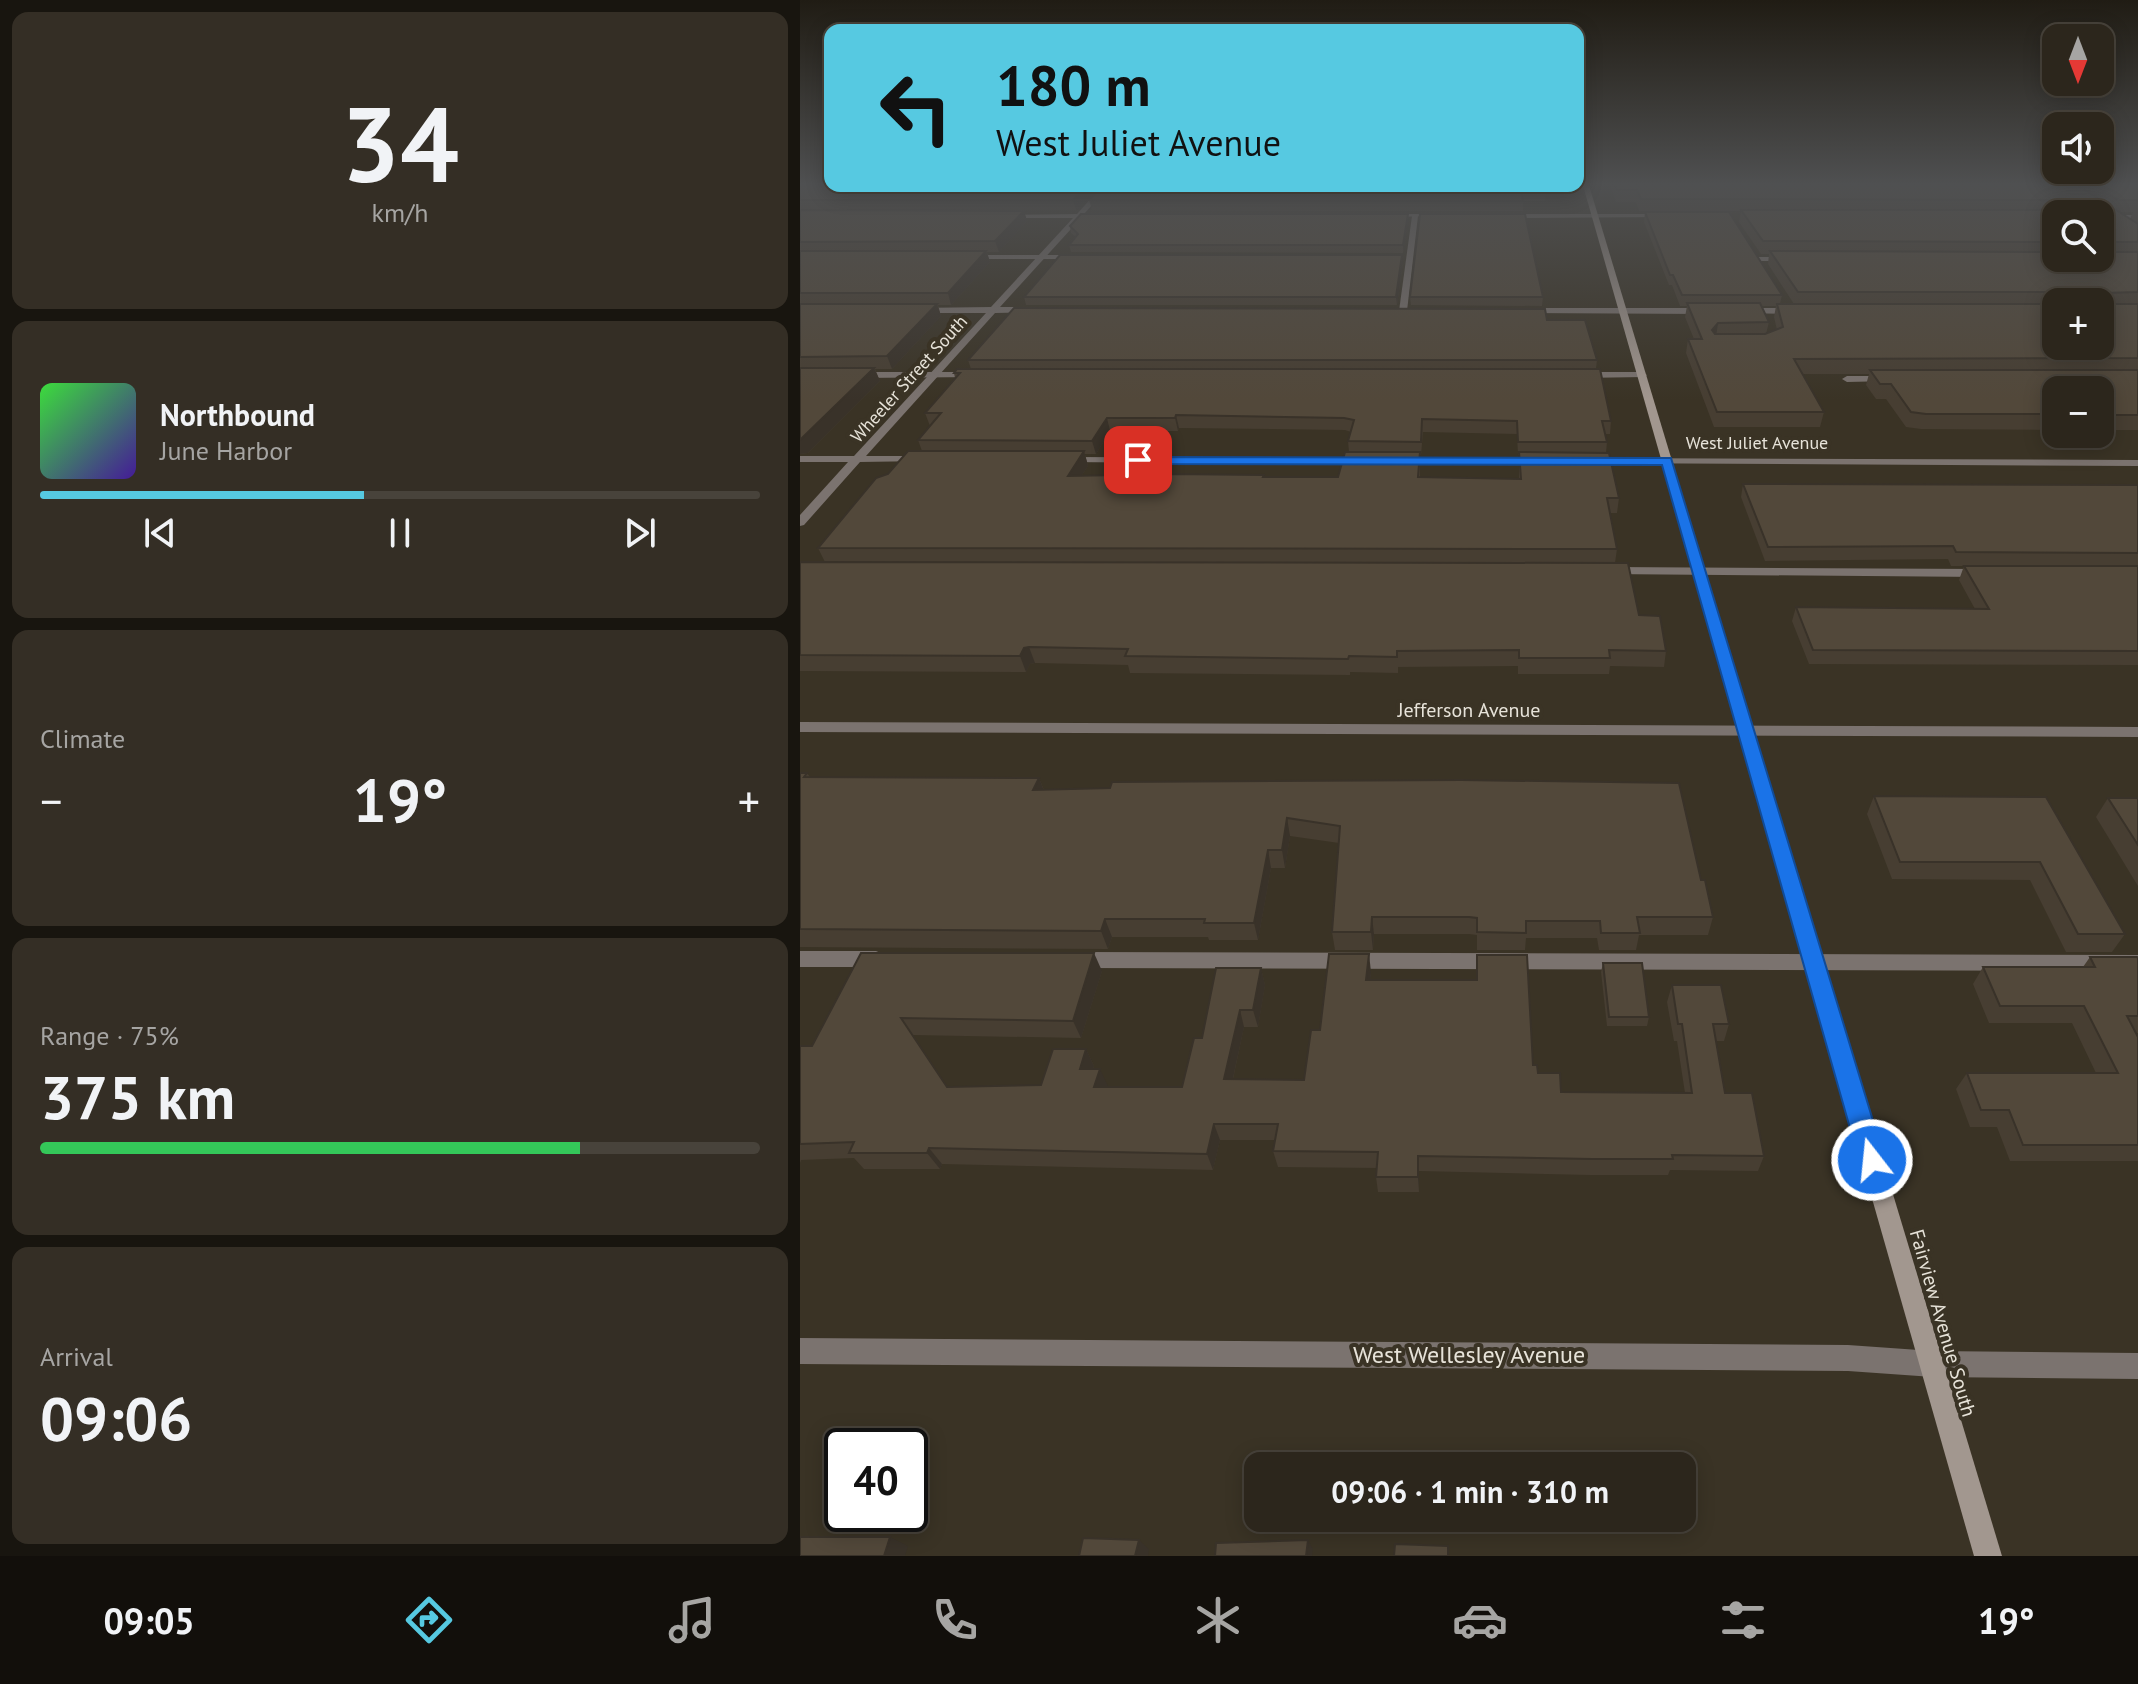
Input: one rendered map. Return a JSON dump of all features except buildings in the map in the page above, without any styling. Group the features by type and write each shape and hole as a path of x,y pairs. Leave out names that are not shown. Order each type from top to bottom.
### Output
{"street":[{"name":"Wheeler Street South","path":"800,522 1043,255"},
{"path":"1403,311 1409,255"},
{"name":"Fairview Avenue South","path":"1607,255 1988,1556"},
{"path":"1753,255 1763,270"},
{"path":"956,257 1081,257"},
{"path":"1392,258 1408,258"},
{"path":"1756,259 1804,259"},
{"path":"1730,311 1788,307 1806,311"},
{"path":"907,310 1036,310"},
{"path":"1387,311 1418,311"},
{"path":"1521,311 1715,311"},
{"path":"1762,311 1767,321"},
{"path":"846,375 980,375"},
{"path":"1562,375 1642,375"},
{"path":"1847,379 1893,379"},
{"path":"800,459 940,460"},
{"path":"1050,460 1379,461"},
{"path":"1395,461 1552,461"},
{"name":"West Juliet Avenue","path":"1583,461 2138,463"},
{"path":"1594,571 1996,573"},
{"name":"Jefferson Avenue","path":"800,727 2138,732"},
{"path":"800,959 895,959"},
{"path":"1054,960 2138,963"},
{"name":"West Wellesley Avenue","path":"800,1351 1832,1357 1933,1364 2138,1366"}],"route":[{"path":"1138,460 1667,461 1872,1160"}]}
